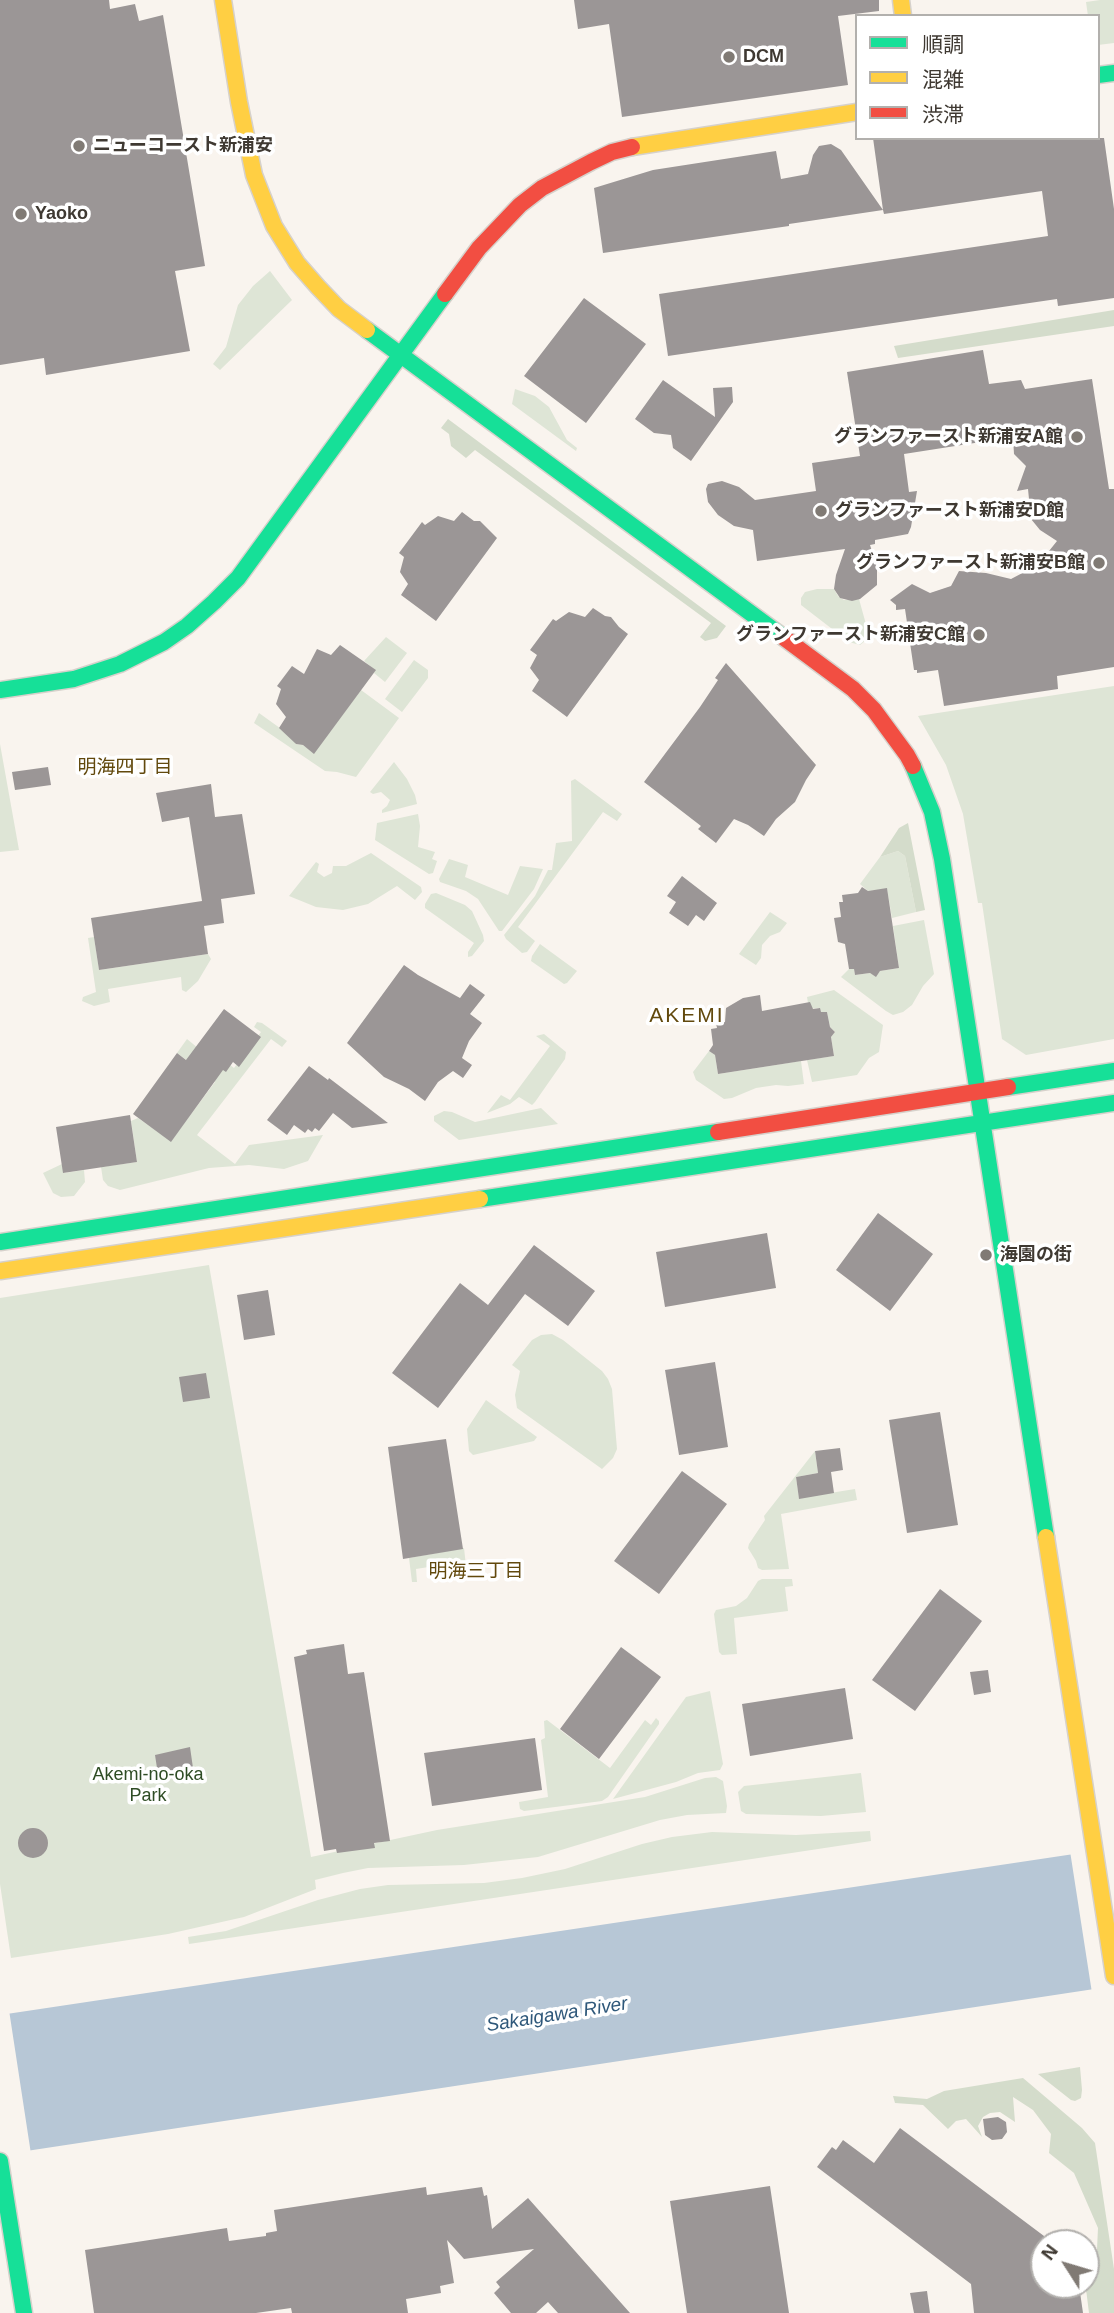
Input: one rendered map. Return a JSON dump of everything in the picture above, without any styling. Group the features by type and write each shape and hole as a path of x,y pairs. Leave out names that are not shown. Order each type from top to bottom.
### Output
{"street":[{"path":"223,0 254,175 274,226 297,263 339,309 853,689 874,710 906,755 920,782 932,812 942,859 1114,1976"},
{"path":"0,690 90,674 120,664 160,644 187,626 238,578 485,241 520,205 542,188 566,173 612,152 636,146 855,112"},
{"path":"0,1242 1114,1071"},
{"path":"0,1271 1114,1103"},
{"path":"0,2161 24,2313"}],"green space":[{"path":"1114,0 1114,43 1100,45 1100,14 1088,14 1086,2"},
{"path":"270,271 292,300 220,370 213,364 226,347 238,305"},
{"path":"1114,310 1114,326 898,358 894,346"},
{"path":"515,389 535,396 549,407 567,440 577,448 576,451 512,404"},
{"path":"448,419 726,626 717,638 705,641 700,637 711,623 475,450 466,458 451,446 449,434 441,428"},
{"path":"834,589 844,600 859,599 867,628 865,641 860,645 849,642 801,605 805,592"},
{"path":"386,637 407,653 385,682 364,661"},
{"path":"414,660 428,670 428,678 402,712 385,699"},
{"path":"1114,686 1114,1039 1026,1055 1002,1039 982,903 978,903 963,814 946,765 918,716"},
{"path":"361,690 399,718 356,777 325,771 254,723 259,713 291,736 296,744 303,745 314,753"},
{"path":"0,744 19,850 0,852"},
{"path":"394,762 407,779 417,804 382,813 390,800 381,792 370,792"},
{"path":"575,779 622,814 617,821 603,812 518,927 535,941 527,952 522,953 504,935 535,896 548,870 552,870 556,843 572,841 571,781"},
{"path":"418,814 418,847 435,852 432,859 437,861 433,873 429,874 375,840 377,823"},
{"path":"908,823 925,910 916,912 905,856 898,851 880,857 899,828"},
{"path":"898,851 905,856 916,912 892,918 887,889 868,891 860,884 880,857"},
{"path":"371,853 421,887 422,892 415,900 397,886 368,904 343,910 316,907 289,896 316,862 319,864 317,872 324,877 332,873 333,866 346,866"},
{"path":"449,859 468,865 465,877 508,895 520,866 543,869 534,889 502,931 499,931 478,899 466,891 440,882"},
{"path":"436,893 465,905 472,911 484,941 472,956 468,957 468,952 474,943 425,908 431,894"},
{"path":"770,912 787,923 780,932 770,936 762,945 761,958 756,965 739,954"},
{"path":"924,920 934,974 912,1005 903,1012 893,1015 841,977 849,969 854,969 855,975 870,973 876,976 880,971 899,968 893,926"},
{"path":"94,937 99,970 208,954 211,959 198,981 186,992 182,990 181,977 108,989 110,1002 94,1006 82,1001 83,997 96,992 88,938"},
{"path":"540,944 577,971 567,983 564,984 531,961"},
{"path":"834,990 883,1025 879,1052 869,1058 857,1075 812,1082 807,1060 834,1056 831,1037 835,1032 830,1027 827,1012 821,1012 819,1008 809,1009 807,997"},
{"path":"257,1022 287,1041 282,1047 271,1039 197,1135 235,1164 249,1145 323,1135 308,1161 284,1169 249,1165 209,1168 120,1190 108,1186 103,1180 101,1167 137,1162 131,1121 138,1118 171,1141 215,1082 177,1053 187,1039 210,1058 215,1053 234,1068 261,1032 254,1027"},
{"path":"544,1034 566,1052 565,1059 535,1102 532,1105 519,1097 510,1104 487,1113 501,1095 510,1100 550,1046 536,1036"},
{"path":"709,1051 715,1055 718,1074 801,1061 804,1084 756,1088 724,1099 696,1080 693,1072"},
{"path":"541,1108 558,1124 459,1140 434,1121 434,1116 444,1111 475,1122"},
{"path":"62,1164 64,1173 84,1170 85,1182 74,1196 61,1197 53,1193 43,1173"},
{"name":"Akemi-no-oka Park","path":"209,1265 311,1857 437,1830 645,1797 705,1778 716,1777 723,1781 726,1813 687,1815 660,1820 538,1857 464,1865 368,1868 343,1873 315,1880 316,1889 244,1917 168,1934 11,1958 0,1884 0,1298"},
{"path":"552,1334 602,1371 612,1389 617,1449 613,1458 602,1469 517,1408 515,1395 520,1371 512,1365 532,1340 541,1335"},
{"path":"486,1400 537,1437 534,1441 473,1455 469,1451 467,1429"},
{"path":"815,1451 818,1473 796,1477 799,1498 855,1489 857,1500 781,1514 789,1569 762,1570 758,1568 748,1548 749,1544 765,1520 764,1516"},
{"path":"464,1548 467,1575 457,1576 454,1563 416,1569 417,1582 412,1582 409,1558"},
{"path":"762,1579 792,1579 793,1586 785,1587 788,1611 734,1618 737,1654 722,1655 719,1652 714,1614 716,1610 736,1606 747,1598"},
{"path":"710,1691 723,1764 720,1770 698,1773 676,1782 613,1799 686,1697"},
{"path":"656,1718 659,1724 608,1797 602,1801 524,1811 520,1809 519,1802 548,1797 541,1740 545,1738 544,1721 547,1720 610,1768 645,1720 651,1725"},
{"path":"861,1773 866,1812 821,1816 746,1814 741,1811 738,1792 744,1786"},
{"path":"870,1831 871,1841 189,1944 188,1937 226,1931 360,1889 388,1885 484,1883 522,1878 565,1869 672,1837 712,1832 796,1835"},
{"path":"1080,2067 1081,2098 1075,2101 1038,2074"},
{"path":"1023,2078 1082,2128 1095,2143 1114,2269 1114,2313 1089,2313 1087,2299 1100,2299 1100,2229 1074,2173 1049,2153 1051,2134 1033,2110 1013,2097 1015,2122 1000,2112 990,2113 983,2117 978,2126 982,2137 966,2119 956,2121 948,2129 923,2105 895,2103 893,2096 927,2099 944,2091"}],"water":[{"name":"Sakaigawa River","path":"1114,1848 1114,1986 0,2155 0,2015"}],"pier":[{"path":"1114,1845 1114,1990 1092,1993 1070,1851"},
{"path":"9,2010 31,2154 0,2159 0,2011"}],"building":[{"name":"ニューコースト新浦安","path":"0,0 109,0 110,9 135,4 139,21 163,15 205,266 175,271 190,351 46,375 44,358 0,365"},
{"name":"DCM","path":"574,0 879,0 879,11 838,16 848,85 622,117 609,24 578,29"},
{"path":"1104,138 1114,209 1114,298 1058,306 1057,299 668,356 659,294 1048,236 1042,191 884,214 873,140"},
{"path":"831,144 841,150 883,210 603,253 594,188 653,170 776,151 781,179 808,174 813,155 819,146"},
{"path":"584,298 646,344 586,423 524,376"},
{"path":"983,350 989,384 1021,380 1025,389 1092,379 1109,489 1114,489 1114,667 1057,676 1058,689 944,706 938,670 917,673 917,670 914,670 905,609 896,610 896,605 890,600 912,584 930,593 951,586 959,571 986,573 1011,579 1030,569 1047,566 1045,556 1057,541 1040,530 1031,519 1028,489 1017,491 1026,466 1014,454 1013,437 904,454 909,492 917,491 911,527 908,534 875,540 875,544 870,545 877,567 877,585 860,599 852,601 840,598 834,589 845,549 757,561 753,530 734,526 718,515 708,502 706,489 708,484 722,481 739,487 755,500 816,491 812,463 860,456 847,372"},
{"path":"663,380 715,417 713,388 732,387 733,402 691,461 673,448 671,435 654,433 635,419"},
{"path":"462,512 474,521 480,521 497,538 436,621 401,595 408,584 400,572 404,557 399,553 422,522 425,525 438,516 454,521"},
{"path":"593,608 611,617 628,634 567,717 532,691 539,680 530,668 537,655 530,650 553,619 556,621 569,612 585,617"},
{"path":"340,645 376,670 314,754 303,745 296,744 279,728 286,717 276,704 281,689 277,686 292,666 304,674 317,649 331,655"},
{"path":"726,663 816,765 795,802 776,819 764,836 734,819 716,843 698,829 701,826 644,782 700,707"},
{"path":"48,767 51,785 15,790 12,772"},
{"path":"211,784 215,817 242,814 255,894 221,899 224,923 204,926 208,954 99,970 91,918 202,901 189,817 162,822 156,793"},
{"path":"682,876 717,903 704,921 696,915 688,926 669,913 676,902 667,896"},
{"path":"862,887 868,891 887,888 899,968 880,971 876,977 870,973 855,975 854,969 849,969 845,944 838,942 834,918 841,917 839,902 843,902 842,895 858,893"},
{"path":"404,965 460,998 470,984 485,995 470,1014 482,1023 469,1041 462,1058 472,1065 463,1078 453,1071 438,1082 425,1101 409,1089 384,1077 347,1043"},
{"path":"760,995 762,1011 810,1002 813,1009 820,1008 821,1012 827,1012 830,1027 835,1032 831,1037 834,1056 718,1074 715,1055 709,1051 713,1045 711,1029 717,1028 716,1023 725,1022 726,1008 743,998"},
{"path":"224,1009 261,1037 239,1067 233,1062 226,1072 223,1070 171,1142 133,1114 177,1053 186,1060"},
{"path":"309,1066 388,1123 352,1128 333,1113 319,1131 315,1128 312,1132 308,1129 305,1133 294,1125 287,1135 267,1120"},
{"path":"130,1115 137,1162 63,1173 56,1127"},
{"path":"878,1213 933,1254 890,1311 836,1270"},
{"path":"767,1233 776,1288 665,1307 656,1252"},
{"path":"534,1245 595,1291 568,1326 525,1294 438,1408 392,1373 460,1283 488,1305"},
{"path":"268,1290 275,1335 244,1340 237,1295"},
{"path":"715,1362 728,1447 679,1455 665,1370"},
{"path":"206,1373 210,1398 183,1402 179,1377"},
{"path":"940,1412 958,1525 907,1533 889,1420"},
{"path":"446,1439 463,1549 403,1559 388,1447"},
{"path":"840,1448 843,1470 831,1472 834,1493 799,1499 796,1477 818,1473 815,1451"},
{"path":"682,1471 727,1504 659,1594 614,1561"},
{"path":"940,1589 982,1621 915,1711 872,1680"},
{"path":"344,1644 348,1674 364,1672 390,1841 374,1843 375,1848 337,1853 336,1849 324,1851 294,1657 307,1654 306,1650"},
{"path":"621,1647 661,1677 599,1759 560,1729"},
{"path":"988,1670 991,1692 974,1695 970,1672"},
{"path":"845,1688 853,1739 750,1756 742,1704"},
{"path":"535,1738 542,1790 432,1806 424,1753"},
{"path":"190,1747 194,1775 159,1781 155,1755"},
{"path":"33,1828 39,1829 47,1837 47,1849 39,1857 33,1858 27,1857 19,1849 18,1843 19,1837 27,1829"},
{"path":"998,2117 1006,2122 1007,2132 1002,2139 992,2140 985,2135 983,2119"},
{"path":"900,2128 1035,2229 1030,2229 1030,2299 1081,2299 1083,2313 974,2313 971,2284 817,2167 832,2147 836,2150 843,2140 874,2163"},
{"path":"770,2186 789,2313 687,2313 670,2201"},
{"path":"426,2187 427,2195 482,2187 484,2196 487,2195 492,2229 528,2198 630,2313 558,2313 548,2302 536,2313 511,2313 494,2293 500,2287 496,2282 534,2249 464,2259 447,2240 454,2283 440,2286 441,2293 406,2299 408,2313 292,2313 291,2308 256,2313 94,2313 85,2250 227,2228 229,2241 266,2236 266,2233 277,2231 274,2210"},
{"path":"927,2291 930,2313 914,2313 910,2293"}],"traffic: fast":[{"path":"1100,75 1114,73"},
{"path":"0,690 74,679 120,664 164,642 214,602 238,578 445,294"},
{"path":"367,330 783,637"},
{"path":"913,766 932,812 942,859 1046,1537"},
{"path":"1008,1087 1114,1071"},
{"path":"480,1199 1114,1103"},
{"path":"0,1242 718,1132"},
{"path":"0,2161 24,2313"}],"traffic: slow":[{"path":"223,0 254,175 274,226 297,263 318,287 339,309 367,330"},
{"path":"901,0 903,14"},
{"path":"632,147 855,112"},
{"path":"0,1271 480,1199"},
{"path":"1046,1537 1114,1976"}],"traffic: jam":[{"path":"445,294 479,248 520,205 542,188 591,162 612,152 632,147"},
{"path":"783,637 853,689 874,710 913,766"},
{"path":"718,1132 1008,1087"}],"place":[{"name":"DCM","path":"729,57"},
{"name":"ニューコースト新浦安","path":"79,146"},
{"name":"Yaoko","path":"21,214"},
{"name":"グランファースト新浦安A館","path":"1077,437"},
{"name":"グランファースト新浦安D館","path":"821,511"},
{"name":"グランファースト新浦安B館","path":"1099,563"},
{"name":"グランファースト新浦安C館","path":"979,635"},
{"name":"海園の街","path":"986,1255"}],"district":[{"name":"明海四丁目","path":"125,768"},
{"name":"AKEMI","path":"687,1016"},
{"name":"明海三丁目","path":"476,1572"}]}
